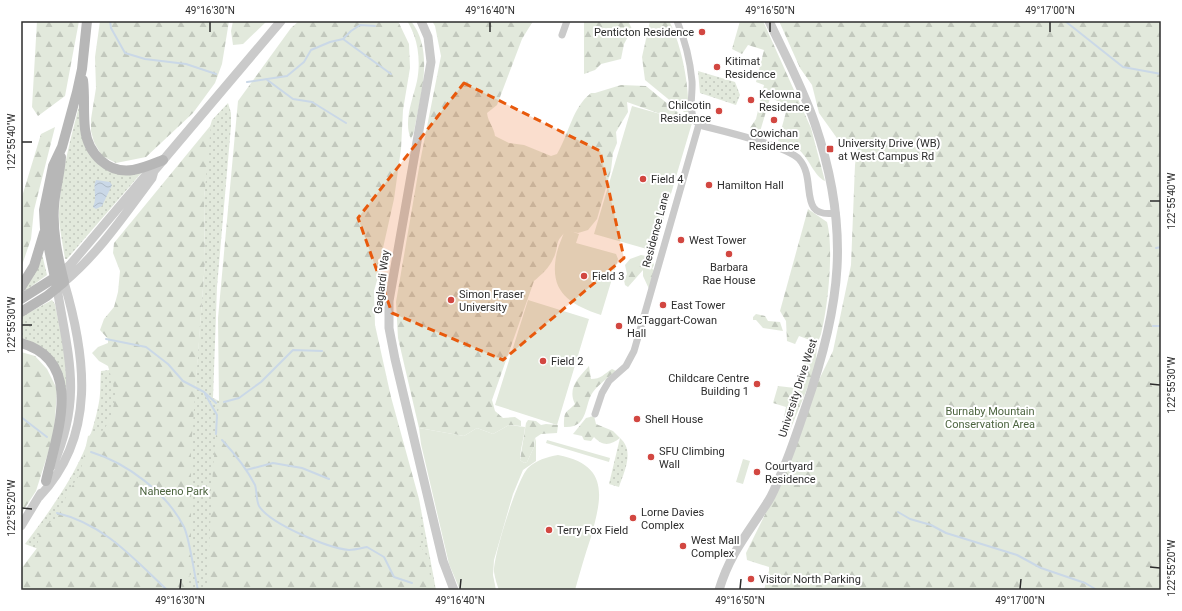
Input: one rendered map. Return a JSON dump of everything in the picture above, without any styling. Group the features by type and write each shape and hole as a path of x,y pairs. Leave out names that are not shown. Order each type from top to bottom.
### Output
{"main road":[{"path":"21,312 47,296 59,280 54,208 62,147 82,69 87,21"},
{"path":"82,69 85,129 90,149 97,158 105,164 123,170 145,167 163,160"},
{"path":"59,280 45,230 44,210 53,166 62,147"},
{"path":"21,288 34,266 45,230"},
{"path":"21,299 59,280"},
{"path":"21,343 40,350 48,358 56,370 60,381 62,405 46,481"}],"street":[{"path":"21,526 39,497 60,449 67,425 71,390 69,356 59,280 70,264 147,174 154,171 281,21"},
{"name":"Gaglardi Way","path":"421,21 428,37 431,62 391,288 390,328 395,359 447,575 454,590"},
{"path":"562,35 567,21"},
{"path":"676,21 684,40 690,67 692,117 699,124 793,154 804,166 807,173 809,201 813,208 820,213 836,213"},
{"name":"University Drive West","path":"719,590 731,556 770,498 784,466 824,354 838,274 836,213 831,182 815,124 805,97 769,21"},
{"name":"Residence Lane","path":"595,414 602,393 609,381 626,366 634,351 699,124"},
{"path":"39,497 50,485 73,441 80,418 83,394 81,357 59,280"},
{"path":"447,575 447,590"}],"highlighted area":[{"path":"464,83 600,151 624,258 503,360 392,313 358,218"}],"green space":[{"path":"37,21 79,21 65,96 38,116 32,107"},
{"path":"100,21 229,21 222,64 215,83 193,113 146,157 116,163 102,156 94,142 91,131 91,119 96,88 95,57"},
{"path":"233,21 267,21 243,44 233,45 231,31"},
{"path":"299,21 398,21 409,44 410,68 403,110 401,149 394,199 383,248 380,270 374,291 375,325 391,397 419,499 420,545 427,557 430,576 436,590 207,590 213,468 219,403 218,318 238,101 291,28"},
{"path":"407,21 411,21 418,33 424,61 422,90 414,132 411,139 408,117 417,81 418,58 414,35"},
{"path":"432,21 533,21 522,39 497,105 487,113 495,136 509,143 524,145 551,156 557,154 579,106 585,99 591,93 621,85 646,86 685,118 666,116 627,102 628,112 616,132 617,143 613,153 611,170 597,219 588,230 578,233 567,231 558,241 552,262 534,281 492,400 495,411 503,418 515,417 521,421 521,426 509,425 493,434 477,428 464,436 419,428 398,338 396,302 420,162 441,56 435,26"},
{"path":"584,21 628,21 632,29 624,44 621,59 601,64 595,70 584,74"},
{"path":"650,21 669,21 673,30 684,65 688,91 688,112 684,112 645,80 642,57"},
{"path":"740,21 763,21 811,128 825,181 821,179 803,153 792,146 778,141 788,105 770,98 759,135 750,128 756,119 764,85 756,82 764,50 748,45 742,54 732,49"},
{"name":"Burnaby Mountain Conservation Area","path":"779,21 1161,21 1161,590 764,590 769,567 747,560 746,553 785,474 813,392 833,351 851,265 855,165 858,144 856,140 839,141 819,113 812,85 800,68"},
{"path":"698,71 735,82 740,95 736,105 700,93"},
{"path":"81,98 82,116 102,164 143,171 67,259 65,259 59,213 60,198 67,155"},
{"name":"Naheeno Park","path":"228,103 231,113 231,126 217,287 213,398 419,499 436,590 147,590 25,544 59,496 87,445 99,403 101,371 118,369 195,391 205,261 204,198 209,130 212,120"},
{"name":"Field 4","path":"632,106 692,123 654,251 594,234"},
{"path":"211,125 204,198 205,261 191,449 191,566 187,590 21,590 21,569 37,548 40,528 58,517 67,494 80,474 88,436 104,430 111,417 116,394 108,366 99,361 92,353 98,347 108,343 108,339 100,330 104,319 114,307 118,292 120,271 113,253 114,243"},
{"path":"55,127 34,210 31,239 21,268 21,200 41,134"},
{"path":"808,209 827,222 830,247 828,294 824,323 817,344 814,370 789,433 781,433 786,407 773,403 778,386 795,388 799,384 810,340 799,336 795,344 787,341 786,321 780,311"},
{"name":"Field 3","path":"565,229 579,234 576,243 616,254 618,259 601,315 589,311 570,301 558,286 555,277 555,265 557,252"},
{"path":"42,254 47,275 25,291 24,290"},
{"path":"641,255 651,257 654,265 649,289 643,276 643,270 628,287 625,285 624,280 627,274 625,265 630,259"},
{"path":"52,300 55,304 65,354 67,398 48,352 33,343 21,339 21,317"},
{"name":"Field 2","path":"528,300 589,319 557,425 495,405"},
{"path":"756,314 765,316 768,321 780,322 783,331 763,328 756,320 753,320 753,317"},
{"path":"21,352 35,356 47,369 57,389 54,434 36,491 21,514"},
{"path":"589,366 591,379 600,377 612,369 616,371 601,383 593,392 582,420 572,427 564,427 564,418 566,413 575,404 572,393 575,383"},
{"path":"594,416 596,424 613,431 620,438 613,442 604,444 594,437 591,441 584,440 582,436 573,434 586,418"},
{"path":"528,420 536,421 541,425 558,425 557,433 541,434 535,438 534,447 527,462 524,463 520,460 526,423"},
{"path":"509,425 525,427 520,460 524,463 527,462 534,447 536,437 536,461 523,470 513,494 494,560 493,575 496,590 460,590 449,564 421,444 419,428 464,436 477,428 493,434"},
{"path":"620,438 627,449 628,455 619,487 609,484"},
{"path":"547,440 610,458 609,462 546,443"},
{"name":"Terry Fox Field","path":"558,455 575,460 587,466 594,475 598,485 598,509 575,590 499,590 494,572 497,551 506,518 523,475 531,465 542,459"},
{"path":"743,459 750,461 743,484 736,482"}],"water":[{"path":"96,180 110,182 112,185 102,206 96,209 93,207 95,200"}],"waterway":[{"path":"110,21 111,28 125,53 145,59 186,64 216,74"},
{"path":"1065,21 1123,67 1161,74"},
{"path":"247,82 287,76 304,62 311,50 330,42 343,39 360,25 375,26"},
{"path":"343,39 391,74"},
{"path":"266,79 293,99 312,102 346,123"},
{"path":"1156,248 1161,247"},
{"path":"1153,326 1161,326"},
{"path":"106,339 146,347 168,364 183,381 204,392 216,403"},
{"path":"224,402 239,398 261,382 293,350 322,351"},
{"path":"205,394 217,415 216,434"},
{"path":"21,417 47,437"},
{"path":"222,440 240,461 252,479 256,487 258,504 265,513 300,534 328,545 349,550 367,547 384,557 394,577 412,583"},
{"path":"91,452 105,457 145,481 157,491 177,514 186,533 198,590"},
{"path":"246,470 273,463 302,468 329,479"},
{"path":"898,512 910,519 931,525 946,533 1017,555 1041,568 1085,583 1097,590"},
{"path":"57,513 74,518 104,534 130,555 167,590"}],"place":[{"name":"Penticton Residence","path":"702,32"},
{"name":"Kitimat Residence","path":"717,67"},
{"name":"Kelowna Residence","path":"751,100"},
{"name":"Chilcotin Residence","path":"719,111"},
{"name":"Cowichan Residence","path":"774,120"},
{"name":"University Drive (WB) at West Campus Rd","path":"830,149"},
{"name":"Field 4","path":"643,179"},
{"name":"Hamilton Hall","path":"709,185"},
{"name":"West Tower","path":"681,240"},
{"name":"Barbara Rae House","path":"729,254"},
{"name":"Field 3","path":"584,276"},
{"name":"Simon Fraser University","path":"451,300"},
{"name":"East Tower","path":"663,305"},
{"name":"McTaggart-Cowan Hall","path":"619,326"},
{"name":"Field 2","path":"543,361"},
{"name":"Childcare Centre Building 1","path":"757,384"},
{"name":"Shell House","path":"637,419"},
{"name":"SFU Climbing Wall","path":"651,457"},
{"name":"Courtyard Residence","path":"757,472"},
{"name":"Lorne Davies Complex","path":"633,518"},
{"name":"Terry Fox Field","path":"549,530"},
{"name":"West Mall Complex","path":"683,546"},
{"name":"Visitor North Parking","path":"751,579"}]}
